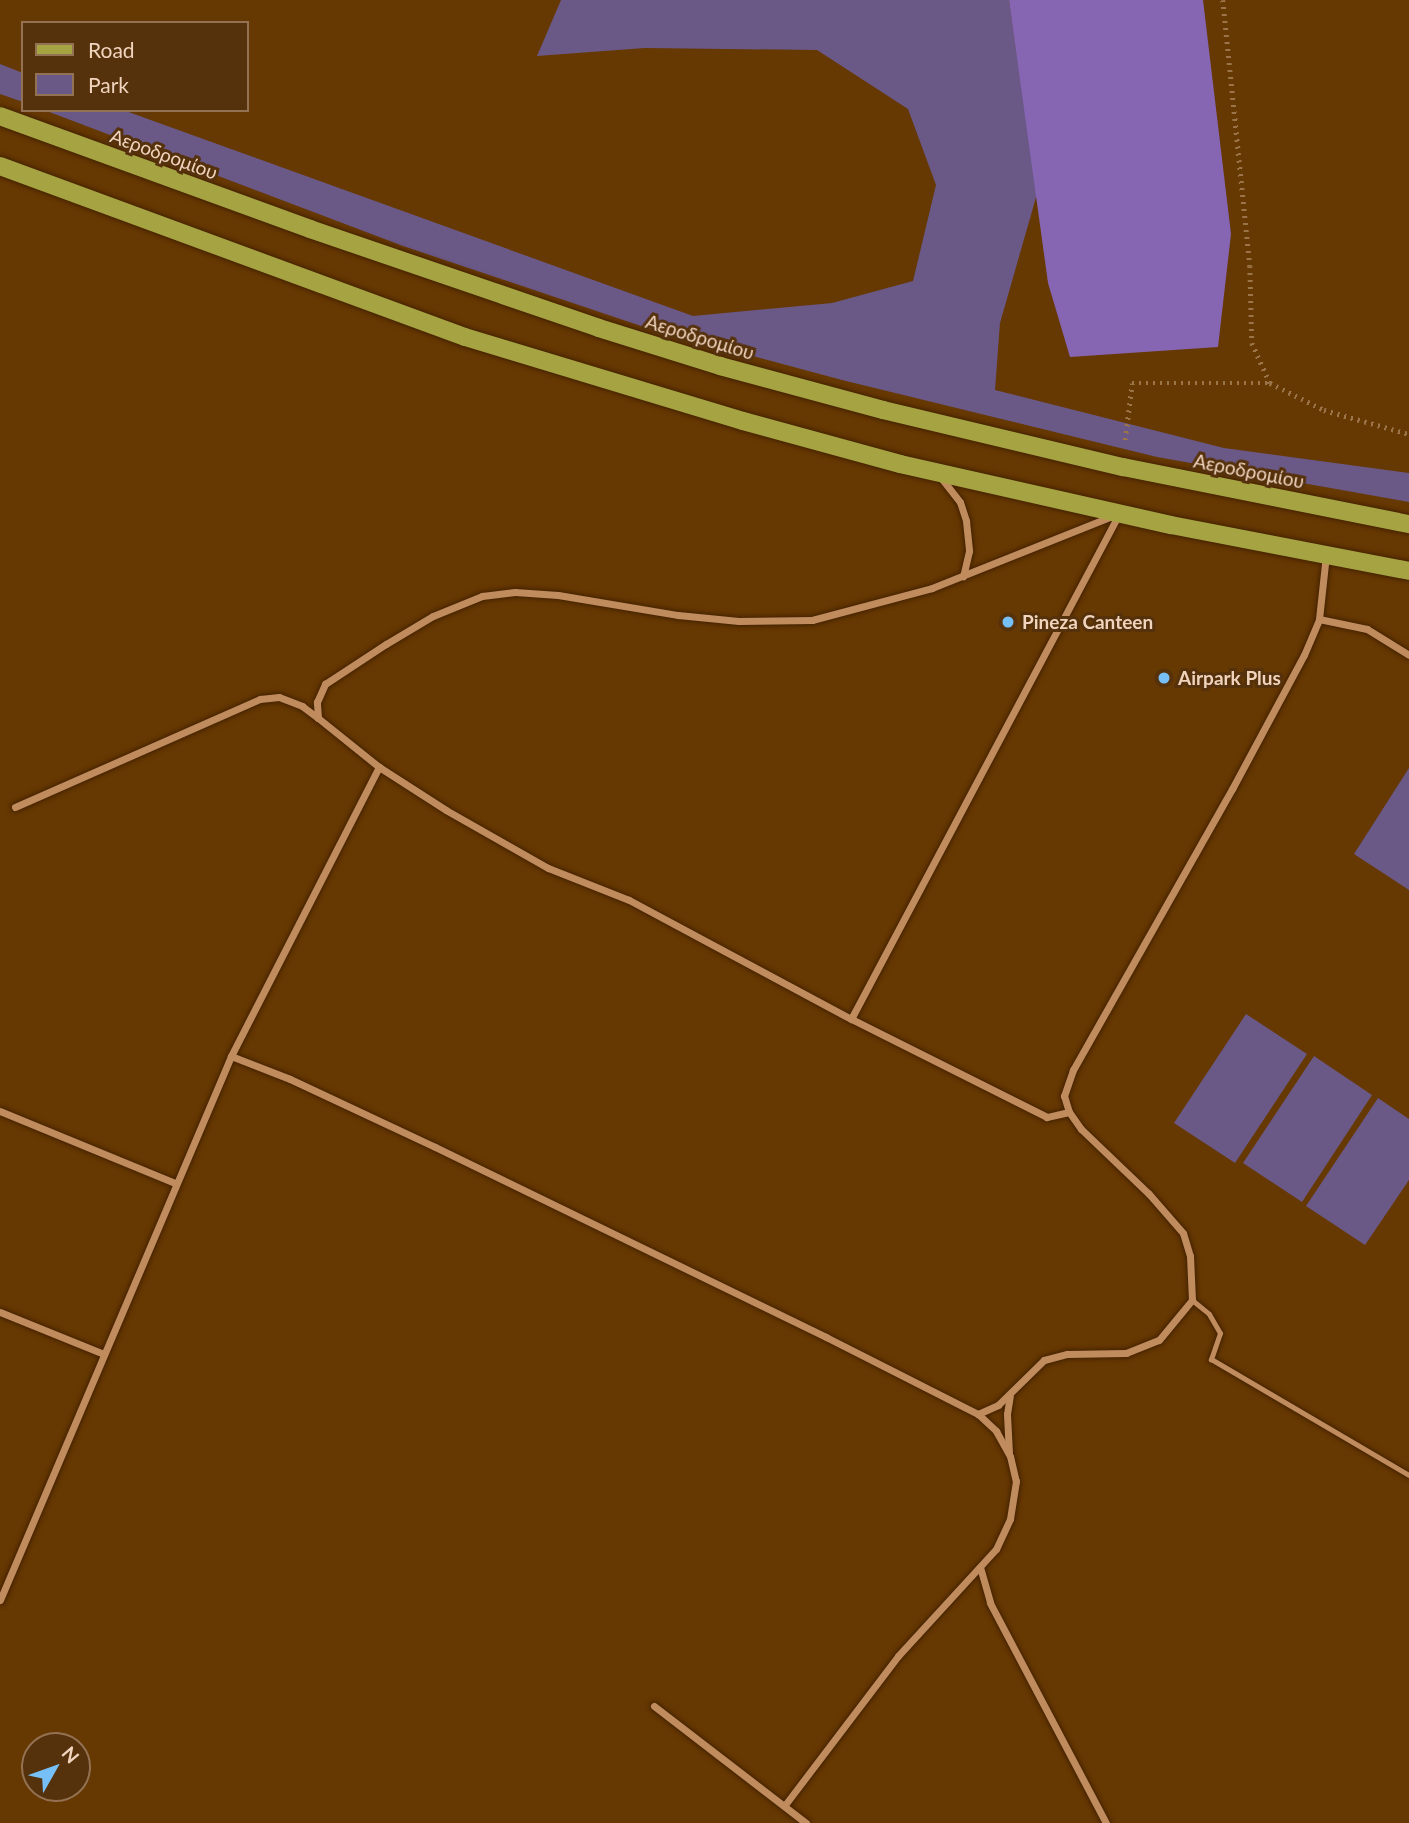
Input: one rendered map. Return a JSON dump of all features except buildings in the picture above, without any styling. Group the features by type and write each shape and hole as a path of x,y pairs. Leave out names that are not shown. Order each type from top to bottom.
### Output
{"main road":[{"name":"Αεροδρομίου","path":"0,116 336,238 708,362 883,410 1123,467 1409,524"},
{"path":"0,166 465,337 743,421 934,471 1119,513 1409,571"}],"street":[{"path":"934,471 960,502 966,521 969,551 963,576"},
{"path":"318,718 317,702 325,684 433,616 482,596 515,592 739,621 812,620 879,604 963,576 1119,513"},
{"path":"851,1019 1119,513"},
{"path":"978,1414 998,1405 1044,1360 1067,1354 1126,1353 1159,1340 1192,1300 1190,1256 1183,1233 1149,1194 1081,1129 1069,1112 1064,1096 1073,1070 1232,789 1304,655 1319,619 1326,555"},
{"path":"1319,619 1367,629 1409,655"},
{"path":"15,807 260,699 279,697 302,706 379,767 446,810 548,868 629,900 851,1019 1047,1117 1069,1112"},
{"path":"0,1600 231,1056 379,767"},
{"path":"231,1056 290,1079 448,1153 978,1414 996,1432 1010,1455"},
{"path":"0,1111 175,1183"},
{"path":"0,1312 104,1354"},
{"path":"784,1806 898,1656 996,1549 1010,1519 1016,1481 1010,1455 1007,1414 1010,1395"},
{"path":"981,1567 990,1602 1106,1823"},
{"path":"654,1706 806,1823"}],"lane":[{"path":"1192,1300 1209,1314 1220,1333 1212,1359 1409,1475"}],"path":[{"path":"1223,0 1250,267 1252,343 1270,383"},
{"path":"1123,467 1132,383 1270,383 1324,410 1409,434"}],"green space":[{"path":"561,0 1009,0 1037,194 1000,323 995,390 1224,448 1409,473 1409,502 1157,457 842,380 644,327 403,246 49,112 129,112 693,316 832,303 913,281 936,185 908,109 817,50 645,48 537,56"},
{"path":"0,64 21,72 21,101 0,94"},
{"path":"1409,768 1409,890 1354,854"},
{"path":"1246,1014 1307,1054 1235,1163 1174,1123"},
{"path":"1314,1056 1372,1095 1302,1202 1243,1163"},
{"path":"1378,1098 1409,1119 1409,1180 1365,1245 1306,1206"}],"shaded area":[{"path":"1009,0 1203,0 1231,234 1218,347 1070,357 1048,283"}],"place":[{"name":"Pineza Canteen","path":"1008,622"},
{"name":"Airpark Plus","path":"1164,678"}]}
